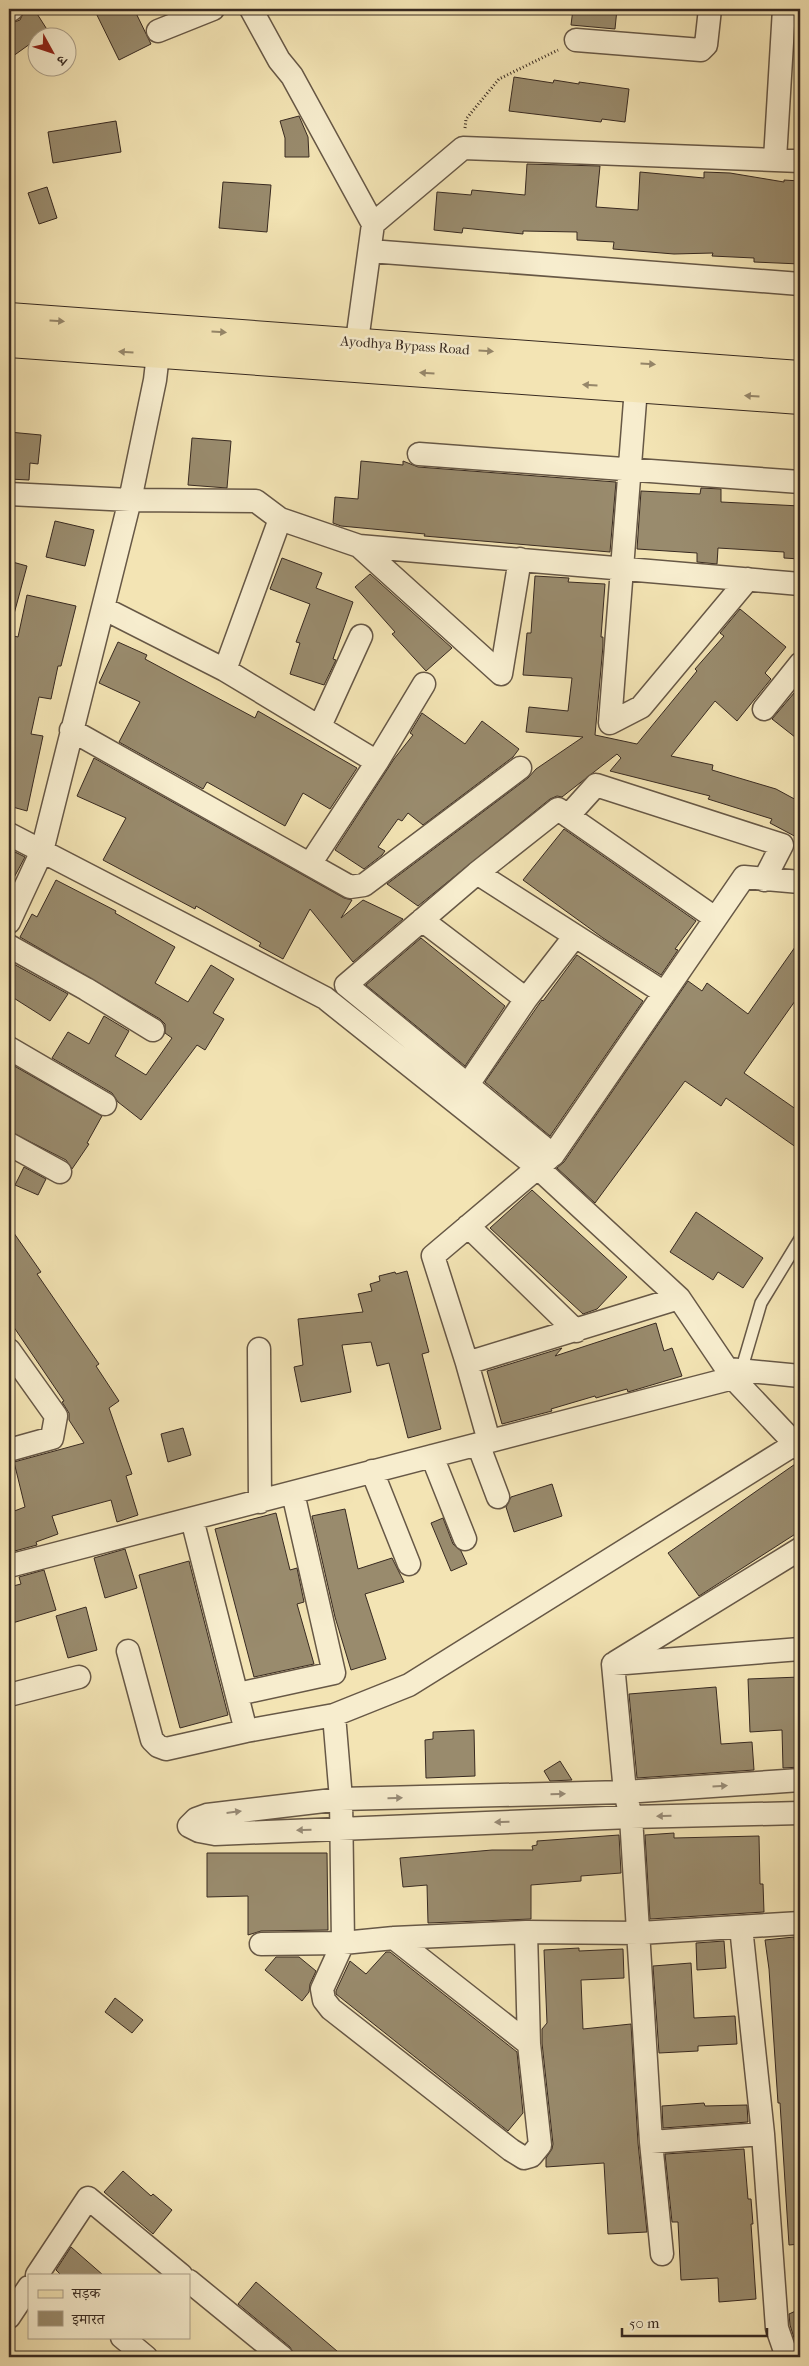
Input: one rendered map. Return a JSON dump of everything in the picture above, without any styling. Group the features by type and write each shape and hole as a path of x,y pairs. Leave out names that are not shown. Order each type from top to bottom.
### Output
{"main road":[{"name":"Ayodhya Bypass Road","path":"9,317 160,341 636,388 800,400"},
{"name":"Ayodhya Bypass Road","path":"9,343 357,341 800,375"}],"street":[{"path":"251,9 278,60 292,76 373,224 357,341"},
{"path":"576,40 701,50 706,45 710,9"},
{"path":"774,159 784,9"},
{"path":"158,31 204,10"},
{"path":"373,224 463,148 800,160"},
{"path":"370,251 800,284"},
{"path":"9,922 42,851 130,500 156,380 160,341"},
{"path":"636,388 610,723 640,707 748,579"},
{"path":"419,454 800,482"},
{"path":"9,494 130,500 256,501 280,520 359,546 800,584"},
{"path":"225,670 280,520"},
{"path":"359,546 501,674 520,559"},
{"path":"103,608 225,670 377,762"},
{"path":"320,726 361,636"},
{"path":"764,709 800,664"},
{"path":"310,864 377,762 424,684"},
{"path":"71,730 350,887 364,885 520,768"},
{"path":"568,816 596,785 782,845 764,880"},
{"path":"128,1651 152,1740 158,1746 166,1749 246,1731 334,1715 409,1685 798,1446 734,1373 679,1298 545,1161 468,1086 346,986 477,873 558,810 715,918"},
{"path":"9,834 325,998 545,1161"},
{"path":"477,873 663,992"},
{"path":"498,1498 483,1442 467,1363 433,1256 545,1161 744,877 800,882"},
{"path":"422,920 526,999"},
{"path":"468,1086 526,999 575,936"},
{"path":"9,946 86,989 153,1030"},
{"path":"9,1048 105,1104"},
{"path":"9,1144 60,1172"},
{"path":"468,1226 576,1332"},
{"path":"467,1363 576,1332 679,1298"},
{"path":"259,1349 260,1502"},
{"path":"9,1350 56,1416 52,1438 9,1450"},
{"path":"9,1566 260,1502 734,1373 800,1376"},
{"path":"432,1456 465,1539"},
{"path":"372,1472 409,1564"},
{"path":"238,1694 334,1673 293,1492"},
{"path":"192,1519 246,1731"},
{"path":"613,1664 800,1549"},
{"path":"613,1664 800,1649"},
{"path":"613,1664 625,1792 631,1817 640,1933 652,2142 662,2254"},
{"path":"9,1695 78,1677"},
{"path":"334,1715 341,1799 343,1943 322,1989 324,2000 511,2150 524,2158 532,2156 540,2145 529,2044 526,1932"},
{"path":"800,1780 625,1792 341,1799 207,1815 196,1819 189,1826 199,1831 215,1834 800,1812"},
{"path":"261,1944 343,1943 394,1938 526,1932 640,1933 800,1923"},
{"path":"741,1926 763,2134 777,2328 787,2357"},
{"path":"394,1938 529,2044"},
{"path":"652,2142 763,2134"},
{"path":"39,2274 88,2198 180,2274"},
{"path":"190,2282 282,2357"},
{"path":"9,2317 28,2290"},
{"path":"123,2338 146,2357"}],"lane":[{"path":"734,1373 761,1303 800,1239"}],"path":[{"path":"463,148 466,119 499,79 576,40"}],"building":[{"path":"25,9 34,9 46,28 28,28 28,45 9,59 9,24 20,20"},
{"path":"94,9 134,9 151,44 119,60"},
{"path":"573,9 617,9 615,29 571,25"},
{"path":"514,77 553,83 554,80 629,89 625,122 602,119 601,122 509,111"},
{"path":"299,116 308,137 309,157 285,157 285,138 280,121"},
{"path":"116,121 121,152 53,163 48,132"},
{"path":"527,164 600,166 596,207 638,210 640,172 704,178 704,172 730,173 784,182 784,180 800,181 800,264 754,262 754,258 712,256 713,253 674,254 613,249 614,242 577,240 577,232 523,231 523,234 463,228 462,233 434,230 437,192 471,195 472,190 525,195"},
{"path":"223,182 271,185 267,232 219,228"},
{"path":"47,187 57,218 39,224 28,193"},
{"path":"9,432 41,435 38,464 30,463 29,480 9,479"},
{"path":"192,438 231,441 227,488 188,485"},
{"path":"361,461 403,465 403,461 418,467 616,482 610,552 424,536 425,534 341,526 333,523 335,497 358,499"},
{"path":"701,488 721,489 721,502 800,506 800,559 784,558 784,552 718,548 717,564 697,562 697,553 637,549 641,491 700,494"},
{"path":"55,521 94,530 85,566 46,557"},
{"path":"282,558 322,573 316,588 353,602 333,659 336,660 324,685 290,674 300,643 296,642 310,604 270,589"},
{"path":"9,561 27,566 14,614 9,613"},
{"path":"370,574 452,648 426,671 392,634 395,632 355,587"},
{"path":"535,576 569,578 568,582 605,584 601,637 603,637 603,646 595,735 637,744 697,671 695,669 724,636 720,633 740,609 786,647 765,673 771,679 737,721 715,701 671,756 713,765 712,770 776,789 800,802 800,839 770,823 772,819 708,799 710,796 610,771 621,758 617,754 562,797 557,796 550,799 418,906 387,884 528,778 536,769 583,737 526,732 529,707 568,711 572,678 523,675 527,633 531,633"},
{"path":"27,595 76,606 61,666 58,666 51,699 39,697 31,734 43,736 27,811 9,806 9,635 18,637"},
{"path":"118,642 147,655 145,659 255,718 258,711 357,768 330,809 303,793 285,826 207,782 203,789 119,742 140,702 99,683"},
{"path":"800,686 800,741 772,719"},
{"path":"422,713 465,744 482,721 519,749 513,757 423,825 408,813 402,821 398,819 378,847 385,851 364,869 335,850 394,759 413,735 410,733"},
{"path":"94,758 344,898 352,900 341,918 363,900 403,919 353,962 310,909 283,959 259,946 261,943 196,906 195,909 103,860 126,818 77,796"},
{"path":"564,829 696,921 675,949 678,950 661,975 603,938 523,880"},
{"path":"9,849 25,857 9,887"},
{"path":"56,880 116,911 115,913 175,947 155,983 188,1002 211,965 234,979 213,1013 224,1019 205,1050 197,1045 141,1120 118,1102 112,1093 52,1058 68,1032 89,1044 104,1016 129,1031 115,1056 146,1075 172,1038 165,1033 165,1024 160,1019 20,937 32,914 37,917"},
{"path":"421,938 505,1006 465,1066 366,985"},
{"path":"800,940 800,994 744,1073 800,1112 800,1150 726,1098 721,1106 685,1081 595,1203 557,1168 564,1162 688,981 702,991 707,983 748,1014"},
{"path":"577,955 643,1001 550,1136 485,1082 542,1000"},
{"path":"10,962 68,994 50,1021 9,995"},
{"path":"9,1063 102,1116 87,1143 89,1144 72,1169 66,1160 9,1131"},
{"path":"24,1167 46,1179 38,1195 15,1185"},
{"path":"532,1190 627,1277 597,1309 583,1314 490,1228"},
{"path":"696,1212 763,1258 743,1288 718,1272 713,1280 670,1252"},
{"path":"9,1226 41,1272 37,1274 99,1364 96,1366 119,1401 109,1408 132,1474 126,1476 138,1515 117,1522 111,1500 52,1516 58,1534 36,1542 37,1545 11,1552 9,1543 9,1513 25,1507 14,1462 84,1443 69,1420 69,1413 62,1402 64,1401 9,1320"},
{"path":"407,1271 429,1352 422,1354 441,1429 408,1438 389,1363 377,1366 371,1342 342,1345 351,1392 301,1402 294,1367 303,1365 298,1319 363,1312 358,1294 372,1291 370,1284 380,1281 379,1276"},
{"path":"656,1323 664,1351 672,1348 682,1376 628,1392 627,1389 596,1398 595,1396 551,1409 552,1411 502,1424 487,1371 562,1348 555,1356"},
{"path":"183,1428 191,1455 168,1462 161,1434"},
{"path":"800,1462 800,1531 699,1596 668,1553"},
{"path":"552,1484 562,1516 514,1532 506,1507 511,1497"},
{"path":"345,1509 358,1569 392,1558 404,1582 365,1594 386,1659 351,1670 335,1617 312,1516"},
{"path":"276,1513 290,1570 297,1568 304,1602 297,1604 314,1664 254,1677 215,1529"},
{"path":"443,1518 453,1544 461,1551 467,1564 451,1571 431,1523"},
{"path":"125,1549 137,1588 105,1598 94,1558"},
{"path":"189,1561 228,1715 180,1728 139,1575"},
{"path":"44,1570 56,1610 9,1624 9,1587 21,1584 19,1577"},
{"path":"86,1607 97,1650 68,1658 56,1616"},
{"path":"800,1677 800,1767 783,1768 782,1730 750,1732 748,1679"},
{"path":"716,1687 721,1744 752,1742 754,1770 637,1778 629,1694"},
{"path":"474,1730 475,1776 426,1778 425,1740 433,1739 433,1732"},
{"path":"560,1761 572,1780 550,1781 544,1771"},
{"path":"674,1833 674,1838 759,1836 760,1884 763,1884 764,1912 650,1919 645,1835"},
{"path":"619,1835 621,1873 581,1876 581,1881 531,1885 531,1919 428,1923 427,1885 403,1887 400,1858 492,1850 533,1850 532,1846 537,1845 537,1841"},
{"path":"207,1853 327,1853 328,1930 261,1931 248,1935 248,1896 207,1897"},
{"path":"794,1937 798,1972 800,1972 800,2244 789,2245 780,2103 778,2103 769,1969 765,1940"},
{"path":"724,1941 726,1968 697,1970 696,1943"},
{"path":"579,1948 579,1951 623,1949 624,1978 581,1980 583,2029 631,2024 638,2143 647,2232 608,2234 604,2163 546,2167 546,2158 553,2144 542,2043 542,2029 547,2023 544,1950"},
{"path":"386,1952 390,1952 517,2052 523,2113 508,2131 336,1994 350,1961 366,1974"},
{"path":"276,1957 299,1957 316,1971 310,1984 309,1992 302,2001 265,1970"},
{"path":"691,1963 694,2018 735,2016 737,2044 698,2046 698,2051 659,2053 653,1966"},
{"path":"115,1998 143,2020 132,2033 105,2012"},
{"path":"704,2103 705,2106 747,2105 748,2122 663,2128 662,2106"},
{"path":"744,2149 748,2199 751,2199 753,2224 751,2224 756,2299 719,2302 718,2278 681,2280 678,2222 672,2222 665,2154"},
{"path":"123,2171 151,2196 153,2194 172,2210 153,2234 104,2192"},
{"path":"71,2247 102,2274 60,2274 56,2270"},
{"path":"256,2282 344,2357 295,2357 290,2347 238,2304"},
{"path":"800,2309 800,2357 790,2325 789,2314"}]}
